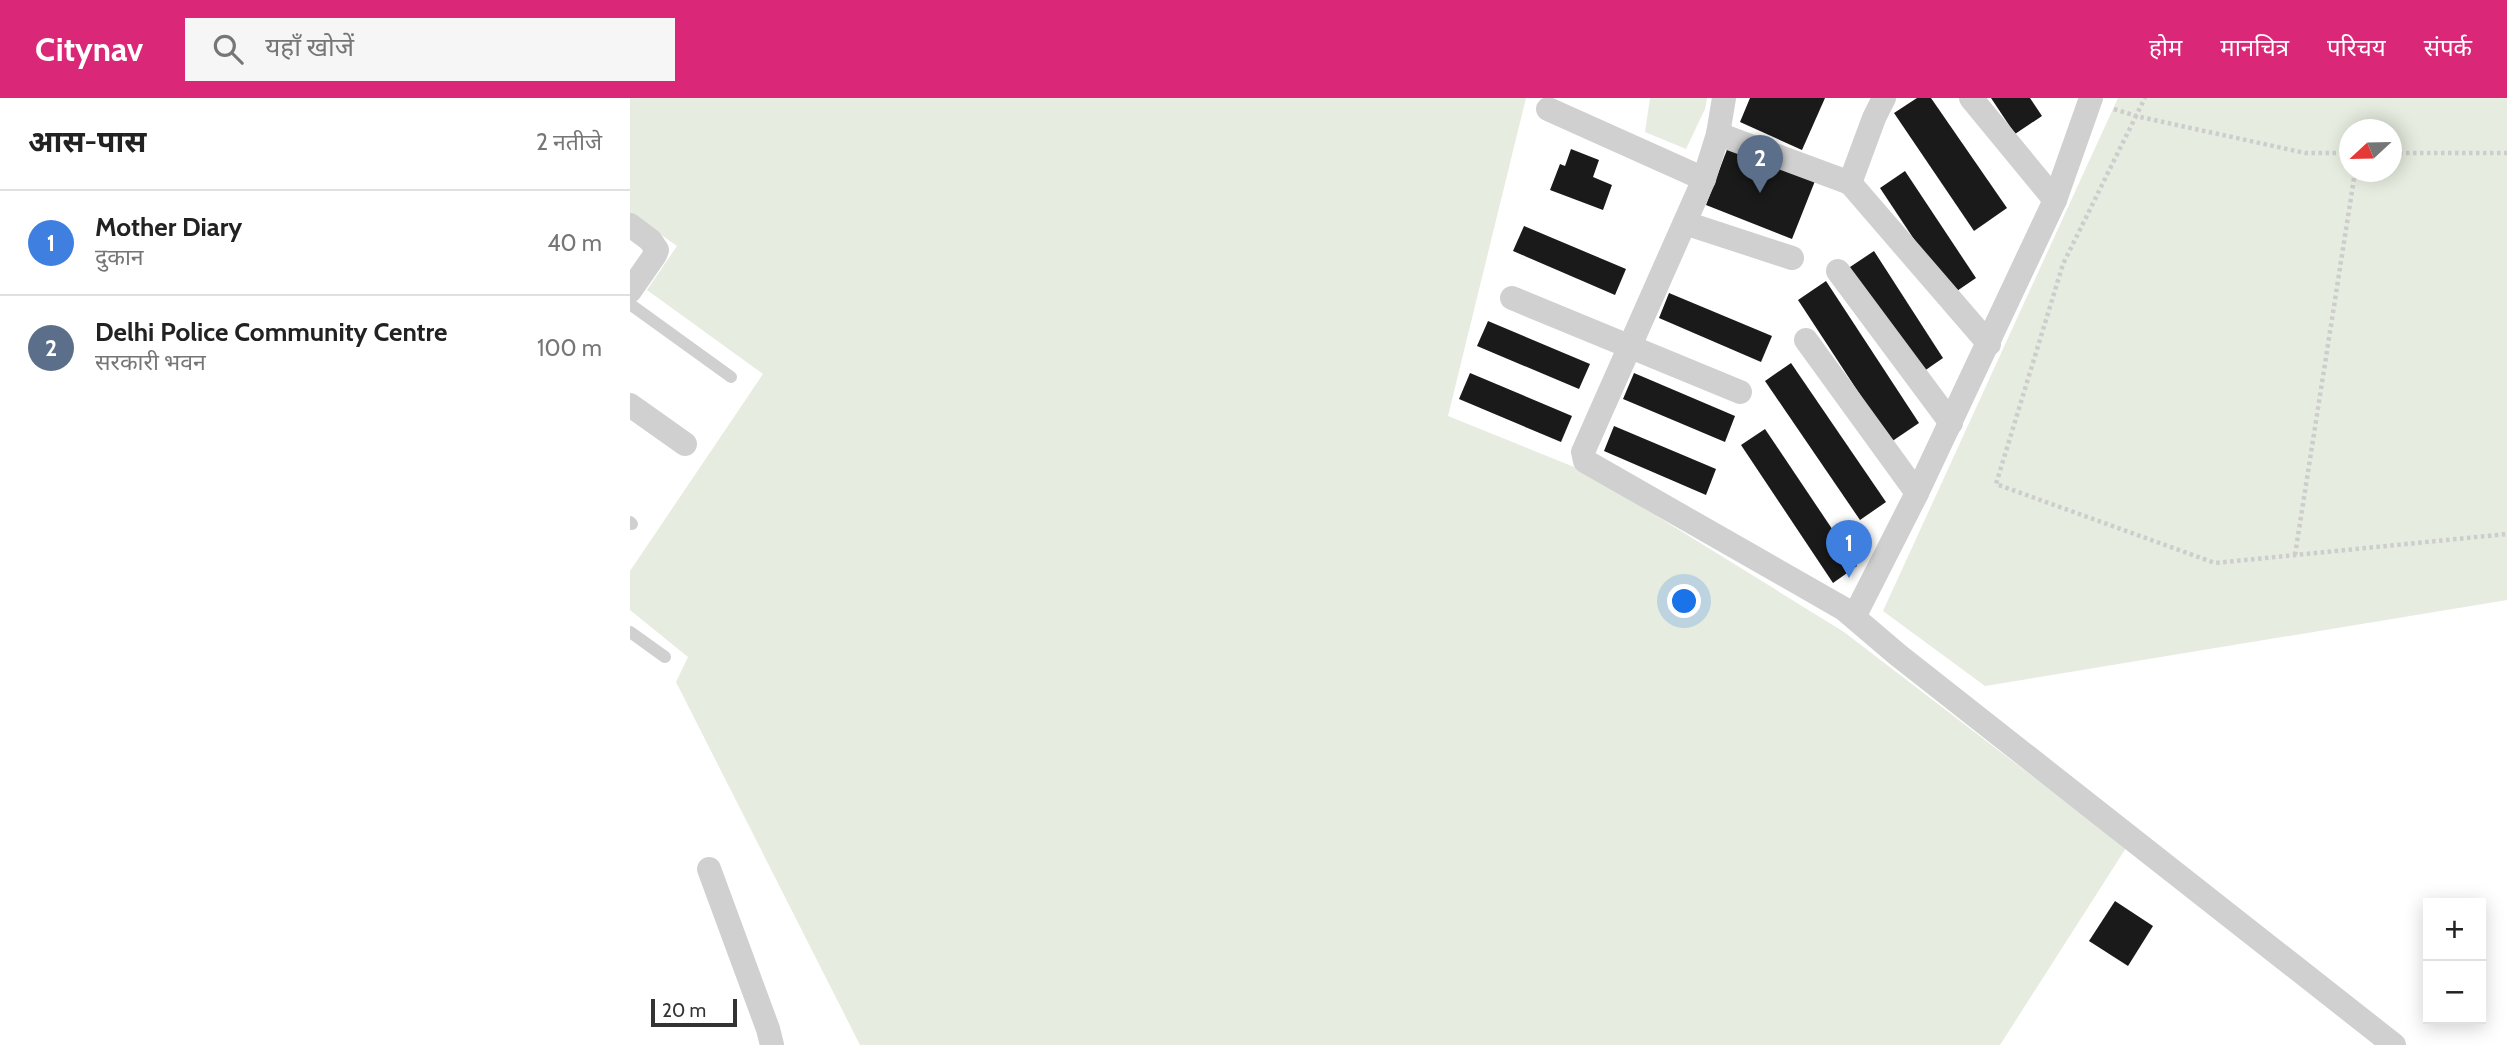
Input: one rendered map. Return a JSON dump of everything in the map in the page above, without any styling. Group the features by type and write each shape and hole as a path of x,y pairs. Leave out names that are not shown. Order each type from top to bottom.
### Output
{"street":[{"path":"1724,98 1718,134 1704,179 1583,452 1585,461 1854,617 1898,655 2394,1045"},
{"path":"1850,183 1884,98"},
{"path":"1971,98 2055,200"},
{"path":"1854,617 1951,423 2055,200 2090,100"},
{"path":"1548,109 1704,179"},
{"path":"1718,134 1850,183 1989,344"},
{"path":"1685,223 1792,258"},
{"path":"630,225 650,240 657,250 630,291"},
{"path":"1838,271 1951,423"},
{"path":"1512,298 1740,392"},
{"path":"1806,340 1917,493"},
{"path":"630,405 685,444"},
{"path":"709,869 772,1045"}],"lane":[{"path":"630,304 731,377"},
{"path":"630,632 664,657"}],"path":[{"path":"2145,98 2063,264 1996,484 2215,563 2507,534"},
{"path":"2090,100 2136,116 2305,153 2339,153"},
{"path":"2402,153 2507,153"},
{"path":"2295,555 2353,182"}],"shaded area":[{"path":"630,98 1526,98 1448,416 1584,471 1844,632 2126,848 2000,1045 860,1045 676,682 688,657 630,610 630,571 763,374 647,290 677,246 630,213"},
{"path":"1650,98 1707,98 1705,109 1686,149 1645,132"},
{"path":"2118,98 2507,98 2507,600 1985,686 1883,611"}],"building":[{"path":"1750,98 1825,98 1802,150 1740,122"},
{"path":"1917,98 1931,98 2007,208 1974,231 1894,113"},
{"path":"1991,98 2030,98 2042,116 2015,134"},
{"path":"1728,147 1815,181 1792,239 1706,205"},
{"path":"1571,149 1599,160 1593,177 1612,185 1603,210 1550,190 1560,164 1565,166"},
{"path":"1905,171 1976,278 1951,295 1880,188"},
{"path":"1524,226 1626,269 1615,295 1513,251"},
{"path":"1874,251 1943,358 1917,376 1847,269"},
{"path":"1826,281 1919,423 1891,442 1798,300"},
{"path":"1669,293 1772,336 1761,362 1659,318"},
{"path":"1488,321 1590,364 1579,389 1477,346"},
{"path":"1791,363 1886,502 1860,520 1765,381"},
{"path":"1470,373 1572,416 1561,442 1459,399"},
{"path":"1634,373 1735,416 1725,442 1623,399"},
{"path":"1614,426 1716,469 1706,495 1604,451"},
{"path":"1765,429 1857,566 1833,583 1741,445"},
{"path":"2115,901 2153,926 2128,966 2089,941"}],"place":[{"name":"Delhi Police Community Centre","path":"1760,193"},
{"name":"Mother Diary","path":"1849,578"}]}
